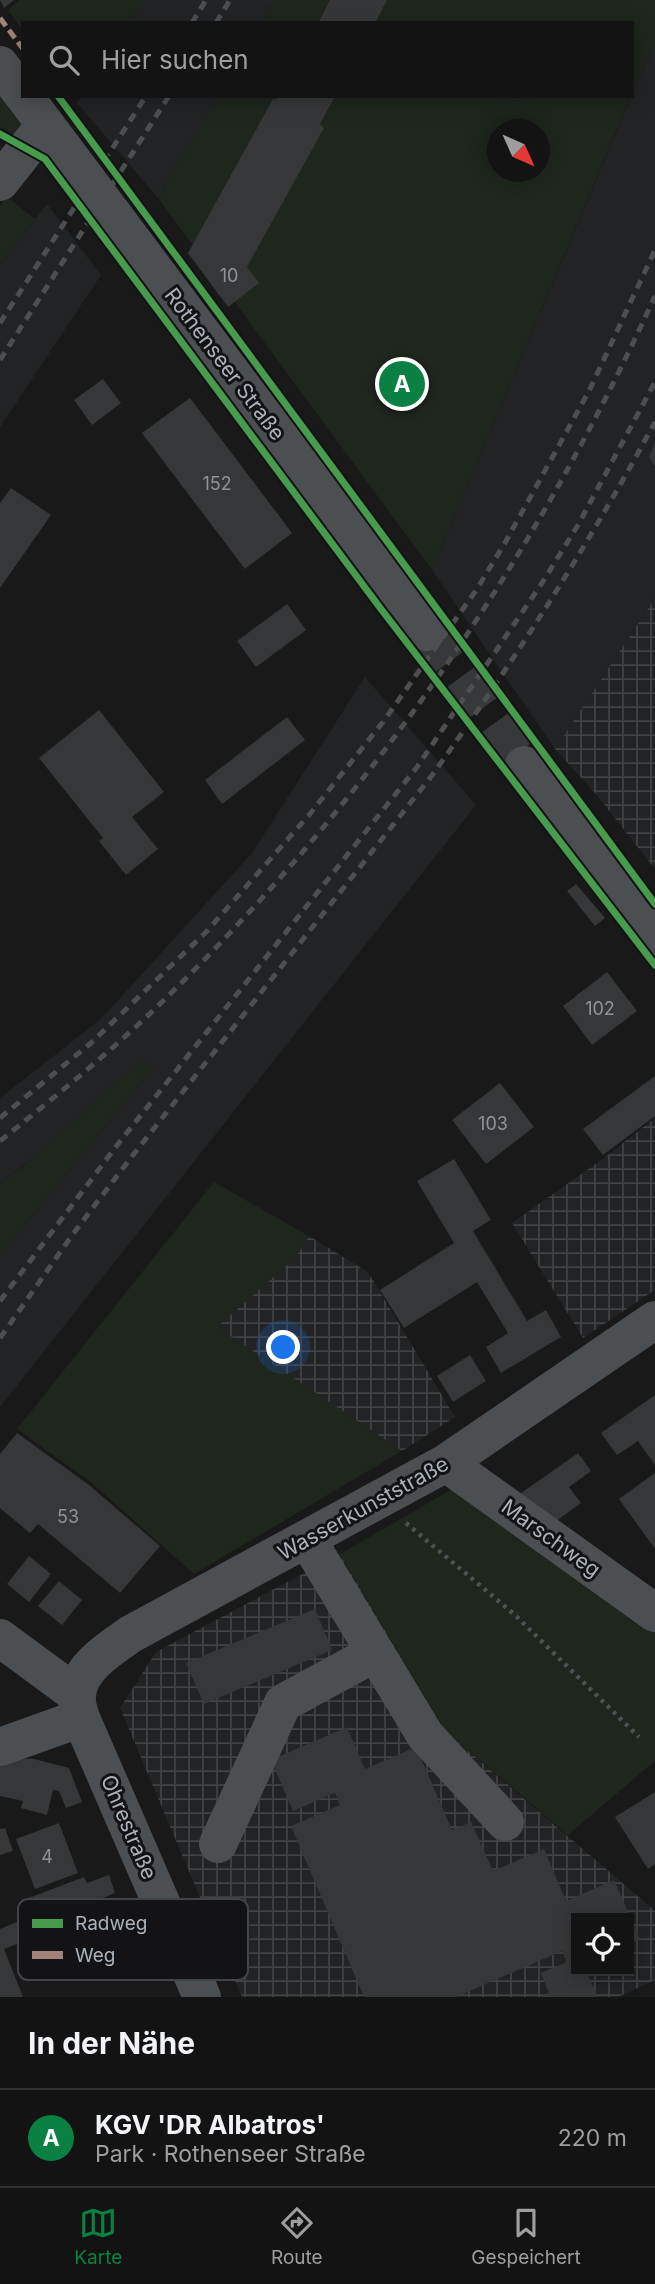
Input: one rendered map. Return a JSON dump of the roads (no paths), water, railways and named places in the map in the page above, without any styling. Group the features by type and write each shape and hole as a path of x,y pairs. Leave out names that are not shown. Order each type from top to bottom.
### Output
{"street":[{"name":"Rothenseer Straße","path":"0,65 21,93"},
{"name":"Rothenseer Straße","path":"31,106 426,632"},
{"path":"0,182 31,106"},
{"path":"524,765 655,937"},
{"name":"Wasserkunststraße","path":"79,1706 83,1679 107,1650 131,1634 446,1463 655,1320"},
{"name":"Marschweg","path":"446,1463 655,1613"},
{"path":"307,1539 425,1735 505,1822"},
{"path":"0,1639 79,1706 0,1747"},
{"path":"218,1844 283,1703 375,1653"},
{"name":"Ohrestraße","path":"79,1706 161,1899"},
{"name":"Ohrestraße","path":"195,1980 202,1997"}],"tunnel":[{"path":"426,632 524,765"}],"railway":[{"path":"193,21 206,0"},
{"path":"217,21 230,0"},
{"path":"0,323 145,98"},
{"path":"0,360 168,98"},
{"path":"0,1118 91,1043 207,931 309,815 383,722 477,589 506,541 589,391 655,250"},
{"path":"0,1141 104,1055 164,1000 240,923 311,842 379,758 442,671 557,489 655,296"},
{"path":"0,1301 118,1144 417,767 542,583 578,525 655,382"},
{"path":"0,1338 133,1155 430,778 548,603 655,422"}],"place":[{"name":"KGV 'DR Albatros'","path":"402,384"}]}
